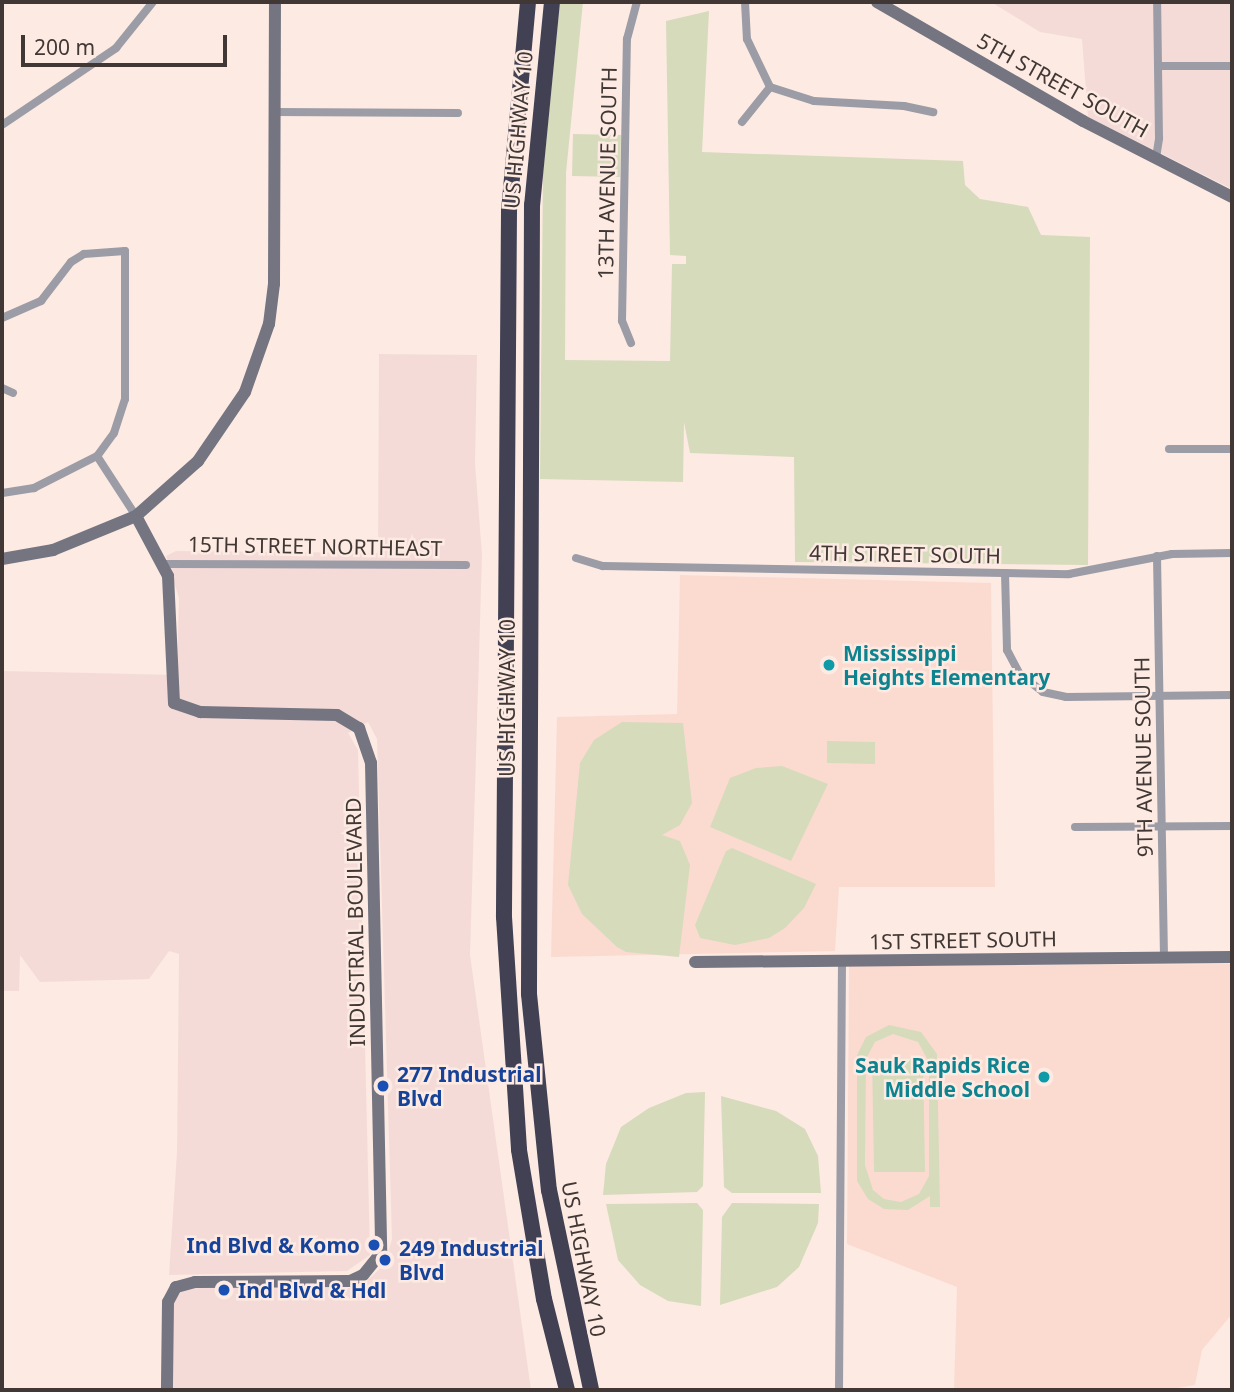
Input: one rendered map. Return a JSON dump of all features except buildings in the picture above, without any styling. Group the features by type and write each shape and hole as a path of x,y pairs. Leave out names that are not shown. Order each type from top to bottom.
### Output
{"highway":[{"name":"US HIGHWAY 10","path":"528,2 509,211 504,797 511,1077 544,1298 567,1390"},
{"name":"US HIGHWAY 10","path":"552,2 539,101 532,205 528,945 541,1135 580,1347 591,1390"},
{"path":"544,1298 558,1390"},
{"path":"580,1347 602,1390"}],"street":[{"path":"2,559 53,550 136,516 180,481 213,444 245,392 262,349 274,284 275,2"},
{"name":"13TH AVENUE SOUTH","path":"631,343 623,329 622,307 627,39 637,2"},
{"path":"746,2 747,39 770,87 814,101 904,106 933,112"},
{"name":"5TH STREET SOUTH","path":"877,2 1156,158 1232,197"},
{"path":"1156,158 1157,2"},
{"path":"2,125 116,48 149,3"},
{"path":"1158,66 1232,66"},
{"path":"742,122 770,87"},
{"path":"275,112 457,113"},
{"path":"2,318 41,301 71,261 84,254 125,251 125,399 114,433 97,456 34,488 2,493"},
{"path":"2,388 13,393"},
{"path":"1170,449 1232,449"},
{"name":"INDUSTRIAL BOULEVARD","path":"97,456 164,564 171,593 174,703 201,712 337,715 359,728 370,750 383,1240 373,1265 350,1281 195,1282 176,1287 168,1302 167,1390"},
{"name":"4TH STREET SOUTH","path":"576,558 603,566 1085,573 1157,556 1232,553"},
{"name":"9TH AVENUE SOUTH","path":"1157,556 1164,958"},
{"name":"15TH STREET NORTHEAST","path":"164,564 466,565"},
{"path":"1005,573 1007,650 1014,666 1033,686 1066,697 1232,695"},
{"path":"1075,827 1232,826"},
{"name":"1ST STREET SOUTH","path":"695,962 1232,957"},
{"path":"839,1390 842,961"}],"shaded area":[{"path":"991,2 1232,2 1232,189 1088,117 1082,39 1040,32"},
{"path":"379,354 477,355 475,463 482,555 470,955 531,1390 172,1390 171,1304 184,1288 350,1288 370,1278 385,1264 392,1239 377,739 368,722 348,733 358,750 370,1255 347,1271 169,1275 177,1152 179,954 169,951 149,979 40,982 20,955 19,991 2,991 2,671 177,675 179,598 166,556 176,551 378,553"},
{"path":"680,575 991,583 995,887 839,887 835,951 551,957 557,717 677,714"},
{"path":"1232,964 1232,1314 1202,1350 1195,1385 1166,1390 954,1390 957,1287 847,1244 849,966"}],"green space":[{"path":"560,2 583,2 566,173 565,360 670,361 672,264 686,264 686,256 670,255 666,21 709,11 702,152 963,161 965,185 980,199 1028,207 1041,235 1090,237 1088,565 795,562 794,457 690,453 684,422 683,482 540,479 543,174"},
{"path":"573,134 621,135 620,177 572,176"},
{"path":"622,722 683,723 692,803 680,825 662,835 680,841 690,865 679,957 626,952 617,947 582,914 568,885 580,763 594,740"},
{"path":"827,741 875,742 875,764 827,763"},
{"path":"782,766 828,784 791,861 710,827 730,778 756,768"},
{"path":"732,848 816,884 804,908 785,928 769,938 735,945 700,938 695,925 726,851"},
{"path":"889,1025 921,1032 937,1054 940,1207 930,1207 930,1196 908,1210 884,1209 868,1199 857,1181 857,1055 866,1037","holes":["893,1034 918,1042 929,1062 929,1176 919,1194 901,1202 884,1199 873,1190 865,1165 866,1059 875,1042"]},
{"path":"923,1058 925,1172 874,1172 872,1059"},
{"path":"705,1092 703,1186 697,1192 603,1195 606,1164 621,1127 649,1108 686,1093"},
{"path":"721,1096 776,1111 805,1129 818,1156 821,1193 732,1193 724,1187"},
{"path":"697,1203 703,1210 701,1306 668,1301 640,1285 618,1260 606,1204"},
{"path":"732,1203 819,1204 818,1223 799,1267 777,1287 720,1305 722,1217"}],"place":[{"name":"Mississippi Heights Elementary","path":"829,665"},
{"name":"Sauk Rapids Rice Middle School","path":"1044,1077"},
{"name":"277 Industrial Blvd","path":"383,1086"},
{"name":"Ind Blvd & Komo","path":"374,1245"},
{"name":"249 Industrial Blvd","path":"385,1260"},
{"name":"Ind Blvd & Hdl","path":"224,1290"}]}
